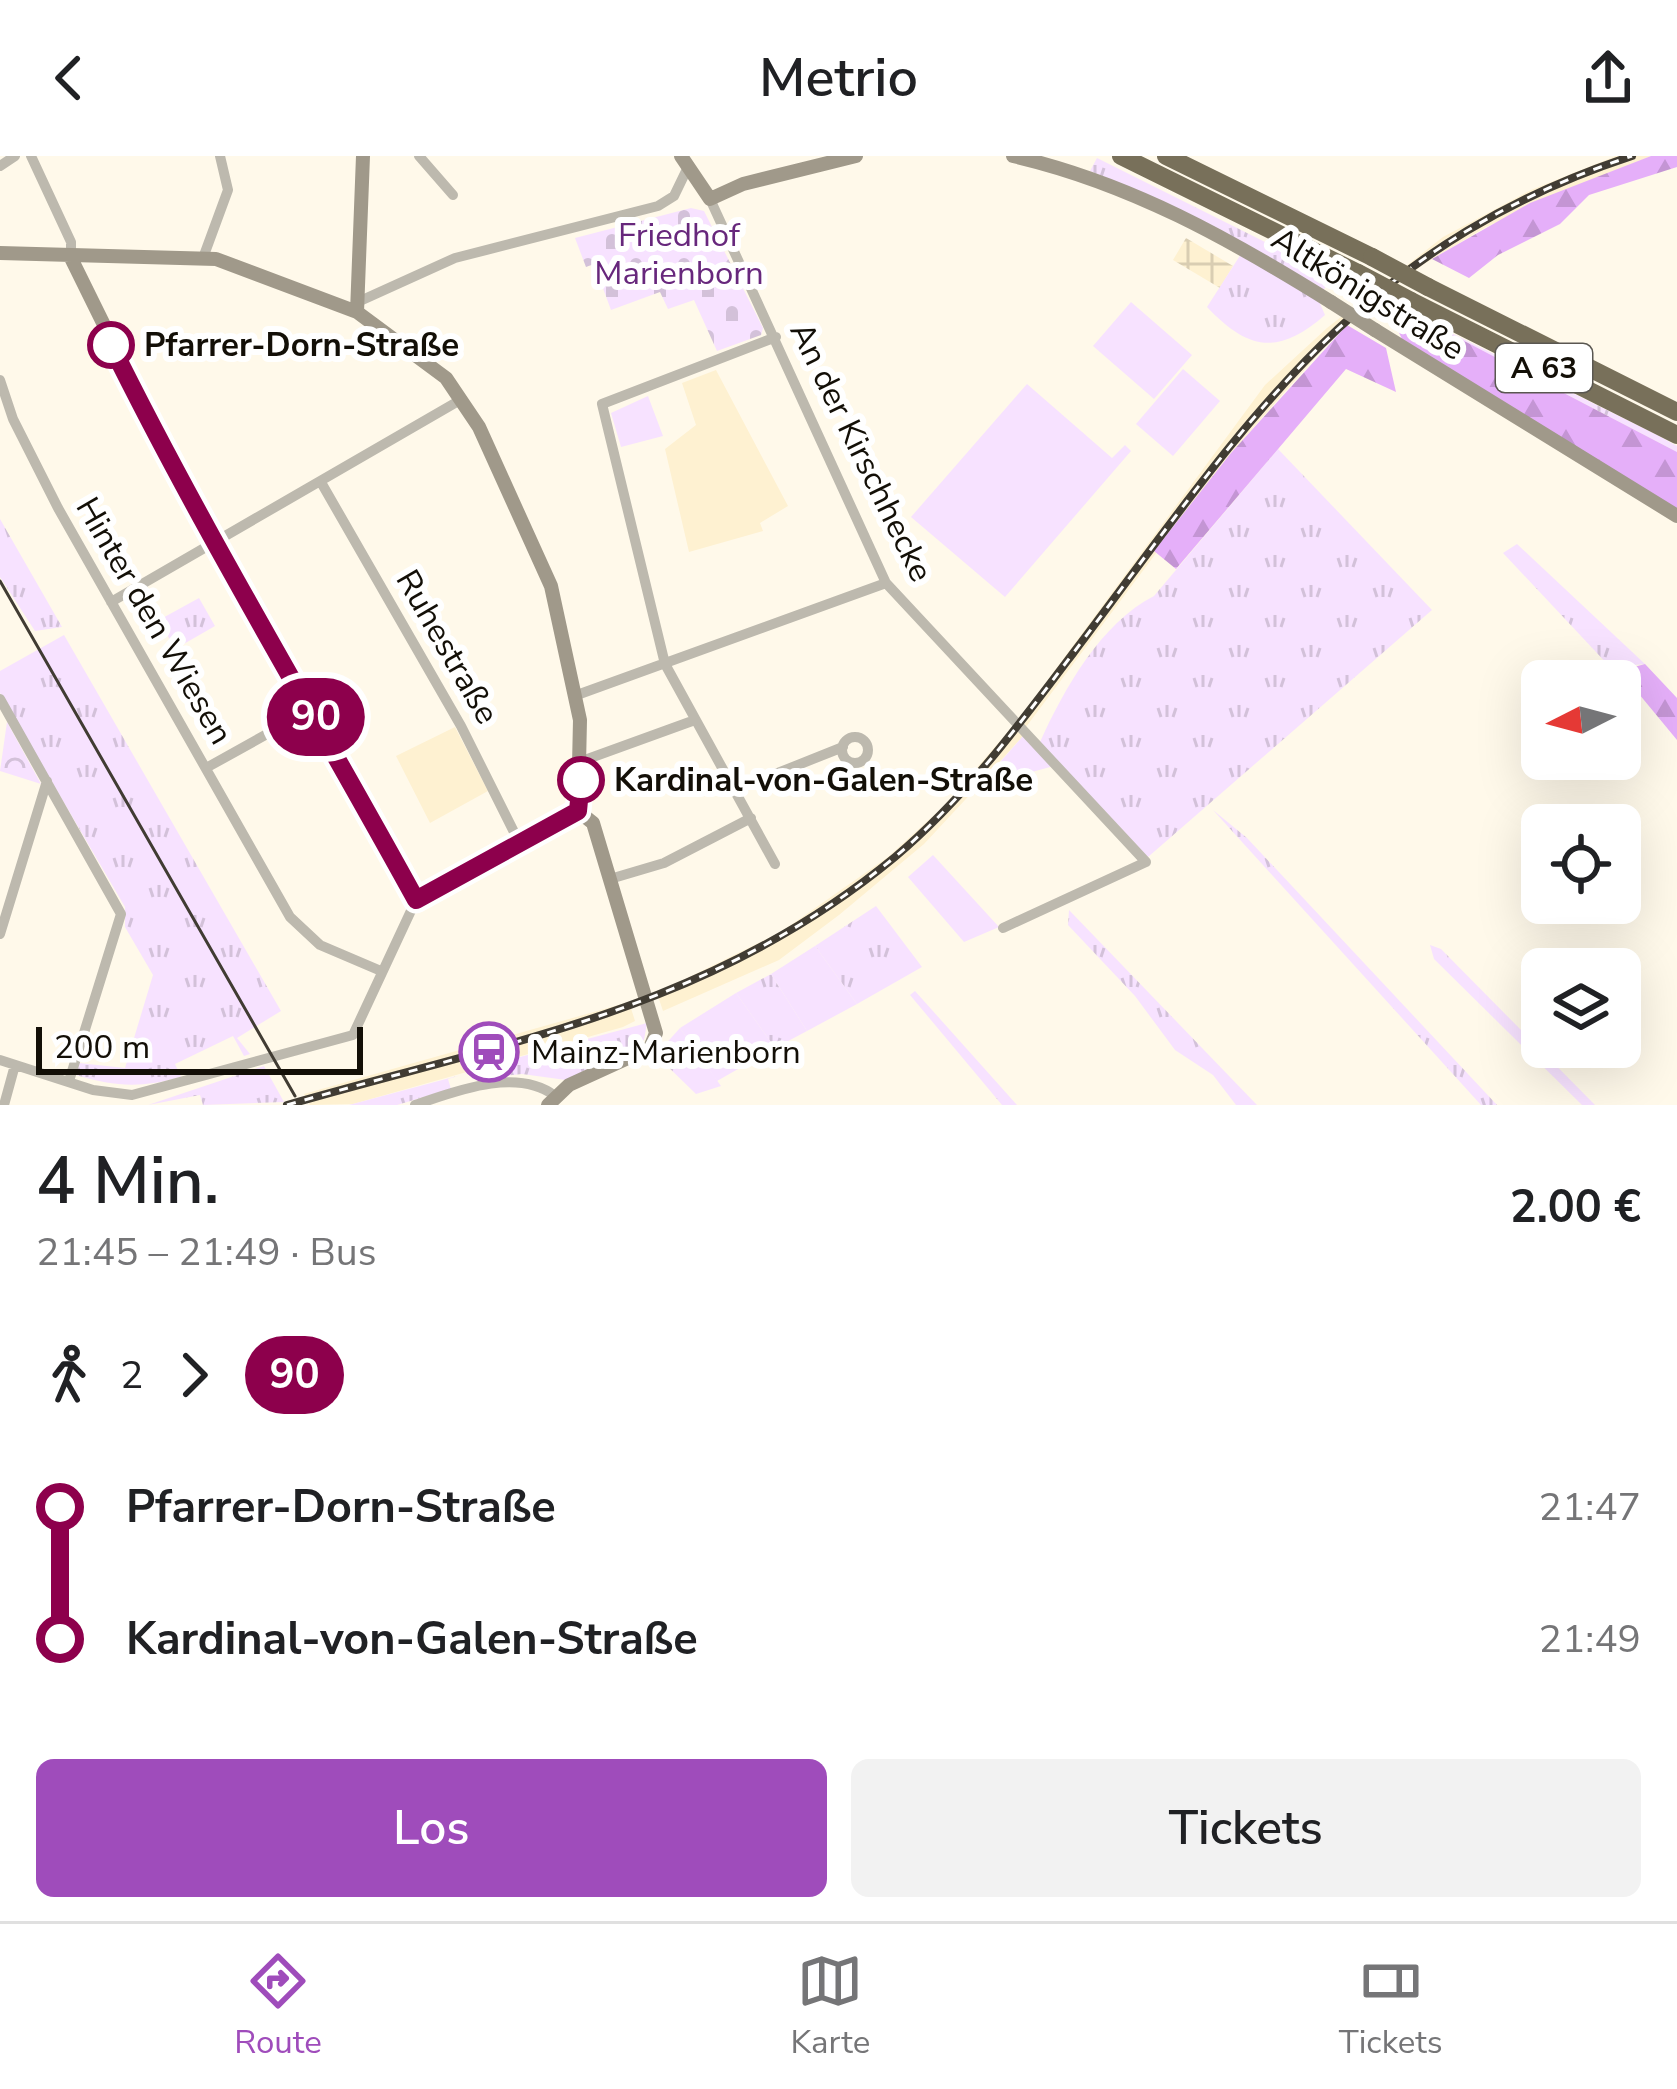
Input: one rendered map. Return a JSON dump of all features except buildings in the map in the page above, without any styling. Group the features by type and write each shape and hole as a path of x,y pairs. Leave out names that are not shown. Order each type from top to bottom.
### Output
{"highway":[{"name":"A 63","path":"1121,156 1677,435"},
{"name":"A 63","path":"1166,156 1677,412"}],"street":[{"path":"0,166 15,156"},
{"path":"32,156 71,242 71,258 212,546 312,709 416,900"},
{"path":"202,258 228,190 220,156"},
{"path":"358,307 363,156"},
{"path":"419,156 453,195"},
{"path":"686,160 707,192 856,156"},
{"name":"Altkönigstraße","path":"1013,156 1093,178 1183,216 1677,516"},
{"path":"358,307 455,258 658,206 674,196 686,160"},
{"name":"An der Kirschhecke","path":"707,192 886,583 1145,862 1003,928"},
{"path":"0,253 202,258 358,307 428,362 462,399 551,586 554,620 577,695 582,761 578,811"},
{"path":"775,863 665,664 602,404 776,337"},
{"name":"Hinter den Wiesen","path":"0,380 13,419 111,602 290,917 320,945 381,971"},
{"path":"111,602 462,399"},
{"name":"Ruhestraße","path":"322,484 461,726 518,840"},
{"path":"577,695 886,583"},
{"path":"0,699 121,914 69,1081"},
{"path":"206,768 312,709"},
{"path":"582,761 695,720"},
{"path":"735,790 843,747"},
{"path":"0,934 47,781"},
{"path":"0,1060 132,1095 355,1034 416,900 578,811"},
{"path":"415,1105 512,1081 535,1083 551,1100 650,1048 656,1023 592,824 578,811"},
{"path":"610,879 664,862 751,818"},
{"path":"4,1105 15,1065"}],"shaded area":[{"path":"1616,156 1651,156 1486,227 1424,264 1343,326 1231,453 1026,727 1019,719 1265,385 1327,328 1443,237 1531,190"},
{"path":"1186,238 1233,266 1220,288 1173,260"},
{"path":"716,370 788,506 760,523 763,531 689,552 665,449 696,425 682,383"},
{"path":"1013,726 1023,736 978,786 924,844 839,915 779,960 663,1011 657,993 781,932 888,857 942,808"},
{"path":"455,727 488,791 430,823 396,756"},
{"path":"629,1002 635,1021 623,1027 497,1063 490,1070 488,1066 353,1104 310,1105 304,1094"}],"green space":[{"path":"1651,156 1677,156 1677,167 1589,195 1560,224 1498,255 1469,278 1432,259 1530,203"},
{"path":"1097,158 1349,284 1342,289 1327,285 1322,292 1136,190 1090,171"},
{"name":"Friedhof Marienborn","path":"691,208 704,211 763,328 761,335 717,351 694,300 668,309 660,292 611,310 594,264 586,267 575,238"},
{"path":"1241,254 1318,299 1325,315 1277,342 1249,339 1236,332 1207,307"},
{"path":"1131,302 1192,355 1154,399 1093,346"},
{"path":"1403,309 1657,435 1677,446 1677,452"},
{"path":"1403,309 1677,452 1677,510 1402,339 1391,316"},
{"path":"1347,325 1386,348 1396,392 1346,369 1176,569 1154,551 1231,453"},
{"path":"1183,369 1220,401 1173,456 1136,424"},
{"path":"1027,384 1112,458 1125,445 1131,451 1005,597 911,517"},
{"path":"648,396 663,436 621,447 611,413"},
{"path":"1278,449 1432,610 1148,857 1040,742 1060,701 1101,640 1154,596"},
{"path":"0,519 62,627 35,631 0,577"},
{"path":"1517,544 1641,660 1603,660 1503,553"},
{"path":"199,598 215,626 175,649 159,620"},
{"path":"64,635 281,1011 237,1038 250,1054 244,1056 233,1036 175,1064 181,1077 167,1081 128,1085 76,1075 79,1063 125,1068 153,975 125,927 125,907 0,693 0,671"},
{"path":"1641,665 1677,698 1677,740 1641,696"},
{"path":"7,722 41,784 0,771"},
{"path":"1023,736 1054,766 979,786"},
{"path":"1213,810 1247,838 1497,1105 1481,1105"},
{"path":"933,855 999,927 964,942 908,877"},
{"path":"876,906 922,967 857,1004 815,946"},
{"path":"1069,910 1257,1105 1236,1105 1213,1075 1175,1050 1135,996 1068,925"},
{"path":"1430,945 1441,949 1521,1030 1521,1045 1434,959"},
{"path":"815,946 857,1004 807,1031 771,974"},
{"path":"771,974 807,1031 775,1048 736,993"},
{"path":"915,991 1017,1105 1002,1105 910,995"},
{"path":"736,993 775,1048 717,1081 680,1028"},
{"path":"647,1023 644,1040 566,1080 522,1074 473,1079 468,1071"},
{"path":"680,1028 721,1086 696,1094 661,1060 662,1048"},
{"path":"264,1066 284,1102 203,1105 200,1095 148,1105"},
{"path":"1544,1068 1558,1068 1595,1105 1582,1105"},
{"path":"461,1075 448,1079 451,1089 397,1105 349,1105"}],"tram line":[{"path":"0,581 295,1096"}],"railway":[{"path":"287,1105 605,1014 754,951 825,909 895,857 968,785 1033,707 1193,494 1311,355 1377,295 1450,241 1535,195 1632,156"}],"bus line":[{"name":"90","path":"111,345 212,546 312,709 416,900 504,847 578,811 581,780"}],"place":[{"name":"Pfarrer-Dorn-Straße","path":"111,345"},
{"name":"Kardinal-von-Galen-Straße","path":"581,780"},
{"name":"Mainz-Marienborn","path":"489,1052"}]}
